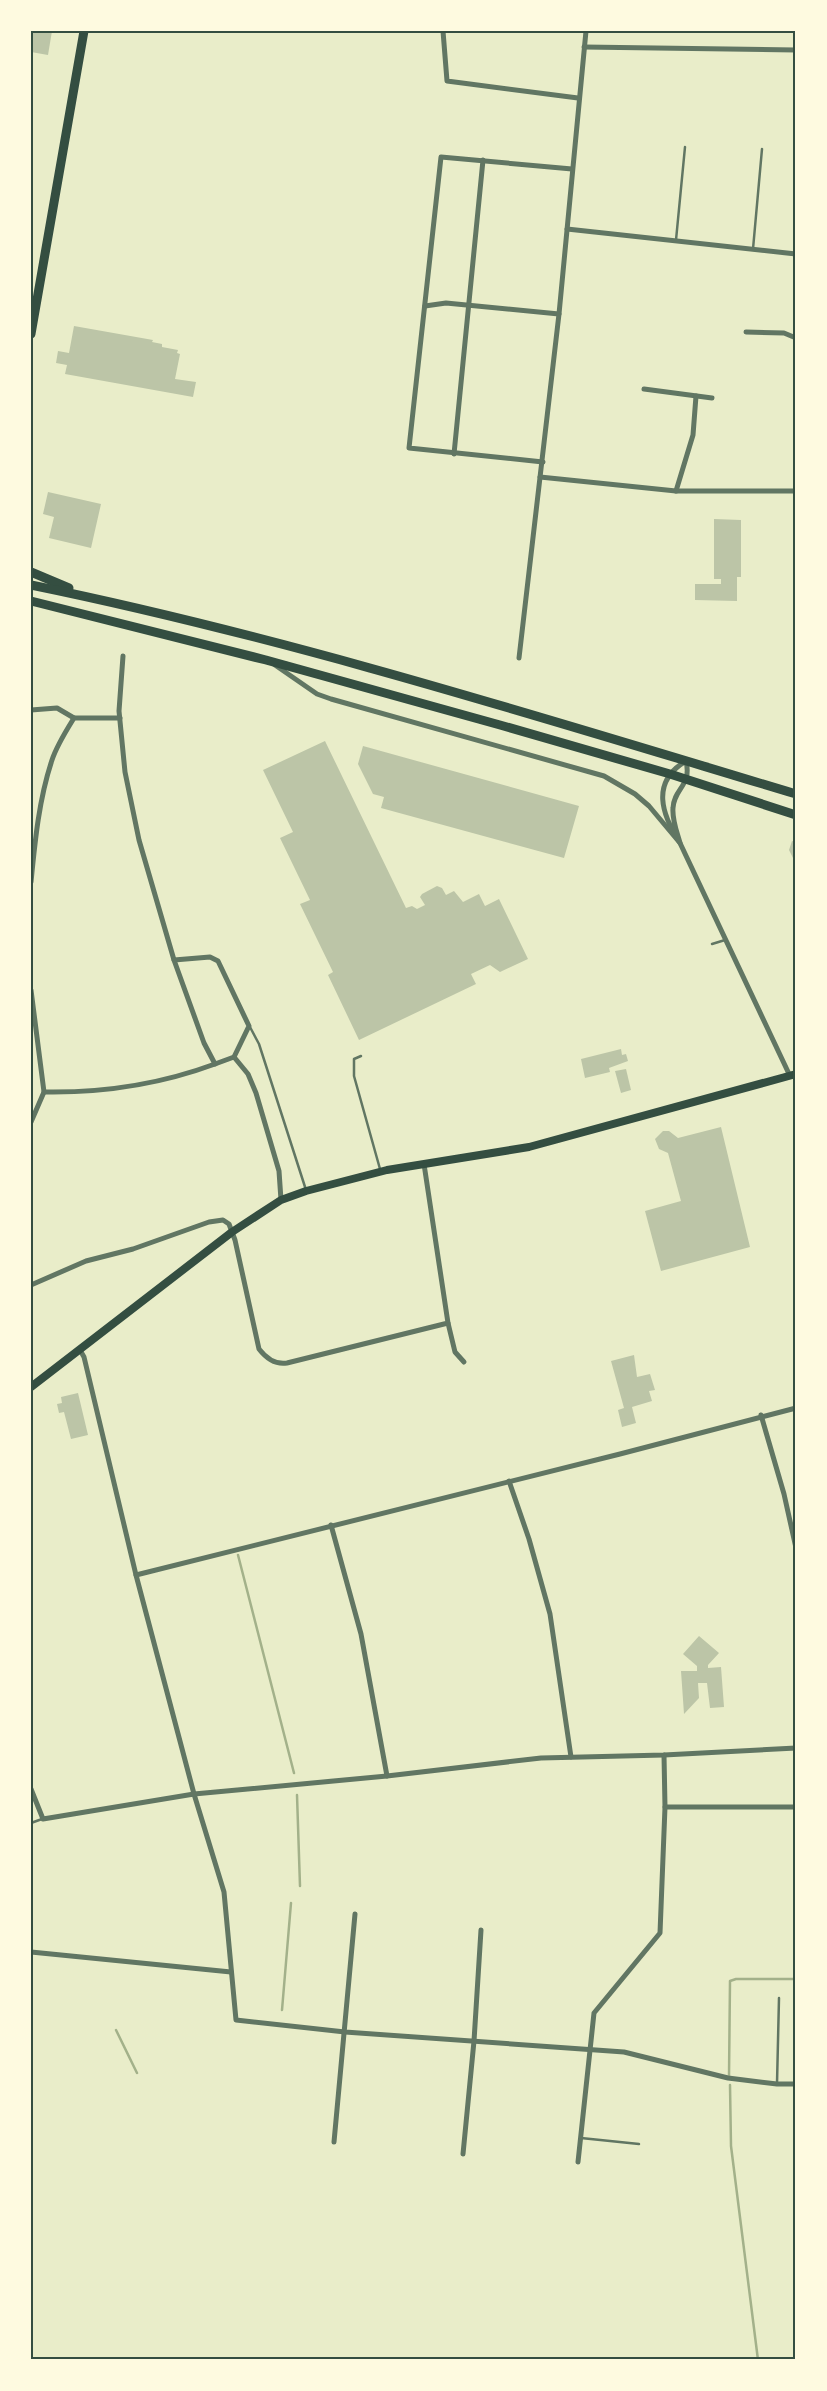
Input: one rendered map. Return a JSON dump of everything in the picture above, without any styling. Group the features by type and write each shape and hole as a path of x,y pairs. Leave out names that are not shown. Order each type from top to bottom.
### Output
{"main road":[{"path":"31,334 84,31"},
{"path":"31,572 93,597"},
{"path":"31,584 93,597 383,672 796,794"},
{"path":"31,601 266,660 670,774 796,815"},
{"path":"31,1387 232,1232 281,1200 306,1191 380,1172 529,1147 793,1075"}],"street":[{"path":"443,31 447,81 578,98"},
{"path":"519,658 559,314 578,98 586,31"},
{"path":"584,47 796,50"},
{"path":"542,462 409,448 440,157 572,169"},
{"path":"454,454 483,160"},
{"path":"567,229 796,254"},
{"path":"425,306 446,303 559,314"},
{"path":"746,332 784,333 796,338"},
{"path":"644,390 712,398"},
{"path":"676,491 693,435 696,396"},
{"path":"540,477 676,491 796,491"},
{"path":"122,656 120,718 125,772 139,840 174,960 204,1043 215,1064"},
{"path":"266,660 318,694 604,776 635,794 649,806 680,843"},
{"path":"31,710 57,708 74,718 120,718"},
{"path":"31,882 37,827 53,759 74,718"},
{"path":"680,843 672,808 687,780 689,773 686,761 674,768 670,774 662,806 668,824 680,843 793,1075"},
{"path":"44,1092 110,1089 164,1081 234,1056 250,1026 218,961 210,957 174,960"},
{"path":"31,990 44,1092 31,1122"},
{"path":"234,1056 248,1074 256,1093 279,1171 281,1200"},
{"path":"424,1164 448,1323 455,1352 464,1362"},
{"path":"31,1285 86,1261 133,1249 209,1222 223,1220 229,1224 232,1232 259,1349 266,1358 273,1362 287,1363 448,1323"},
{"path":"80,1350 84,1356 136,1575 194,1794 224,1892 236,2020 345,2032 624,2052 728,2078 777,2084 796,2084"},
{"path":"136,1575 620,1454 761,1415 796,1408"},
{"path":"761,1415 784,1494 796,1548"},
{"path":"509,1481 529,1540 550,1614 571,1757"},
{"path":"332,1525 361,1634 387,1776"},
{"path":"31,1789 43,1819 194,1794 387,1776 478,1764 571,1757 664,1755 796,1748"},
{"path":"578,2162 594,2013 660,1933 665,1807 664,1755"},
{"path":"665,1807 796,1807"},
{"path":"334,2142 355,1914"},
{"path":"463,2154 474,2041 481,1930"},
{"path":"31,1952 231,1972"}],"lane":[{"path":"676,241 685,147"},
{"path":"753,249 762,149"},
{"path":"712,944 727,940"},
{"path":"250,1026 259,1044 306,1191"},
{"path":"360,1056 354,1060 354,1076 380,1172"},
{"path":"31,1823 43,1819"},
{"path":"777,2084 779,1998"},
{"path":"580,2138 639,2144"}],"building":[{"path":"31,31 52,31 48,55 31,52"},
{"path":"74,326 153,340 152,342 162,344 162,347 178,350 177,353 180,354 175,379 196,382 193,397 65,374 67,365 56,363 58,351 69,353"},
{"path":"48,492 101,504 91,548 49,538 54,517 43,514"},
{"path":"714,519 741,520 741,577 737,577 737,601 695,600 695,584 721,584 721,579 714,579"},
{"path":"325,741 406,908 412,906 417,909 425,905 420,897 437,886 442,888 446,895 454,891 463,902 479,894 485,906 499,899 528,959 500,972 490,965 471,974 476,984 359,1040 328,975 333,972 300,904 310,900 280,838 293,832 263,770"},
{"path":"363,746 579,806 564,858 381,808 384,797 373,794 358,764"},
{"path":"792,841 796,842 796,864 789,850"},
{"path":"621,1049 622,1055 626,1054 628,1061 609,1068 610,1072 585,1078 581,1059"},
{"path":"626,1069 631,1090 621,1093 615,1071"},
{"path":"721,1127 750,1247 661,1271 645,1211 681,1201 668,1153 659,1149 655,1139 663,1131 669,1131 678,1138"},
{"path":"634,1355 637,1377 650,1374 655,1390 649,1391 652,1401 632,1407 636,1423 622,1427 618,1410 624,1408 611,1361"},
{"path":"78,1393 88,1435 71,1439 64,1412 59,1413 57,1404 62,1403 61,1397"},
{"path":"699,1636 719,1653 708,1665 708,1668 721,1667 724,1707 710,1708 707,1683 698,1683 699,1698 684,1714 681,1671 697,1671 697,1666 683,1654"}],"waterway":[{"path":"238,1555 294,1773"},
{"path":"297,1795 300,1886"},
{"path":"282,2010 291,1903"},
{"path":"729,2077 730,1981 736,1979 796,1979"},
{"path":"116,2030 137,2073"},
{"path":"730,2085 731,2146 758,2360"}]}
